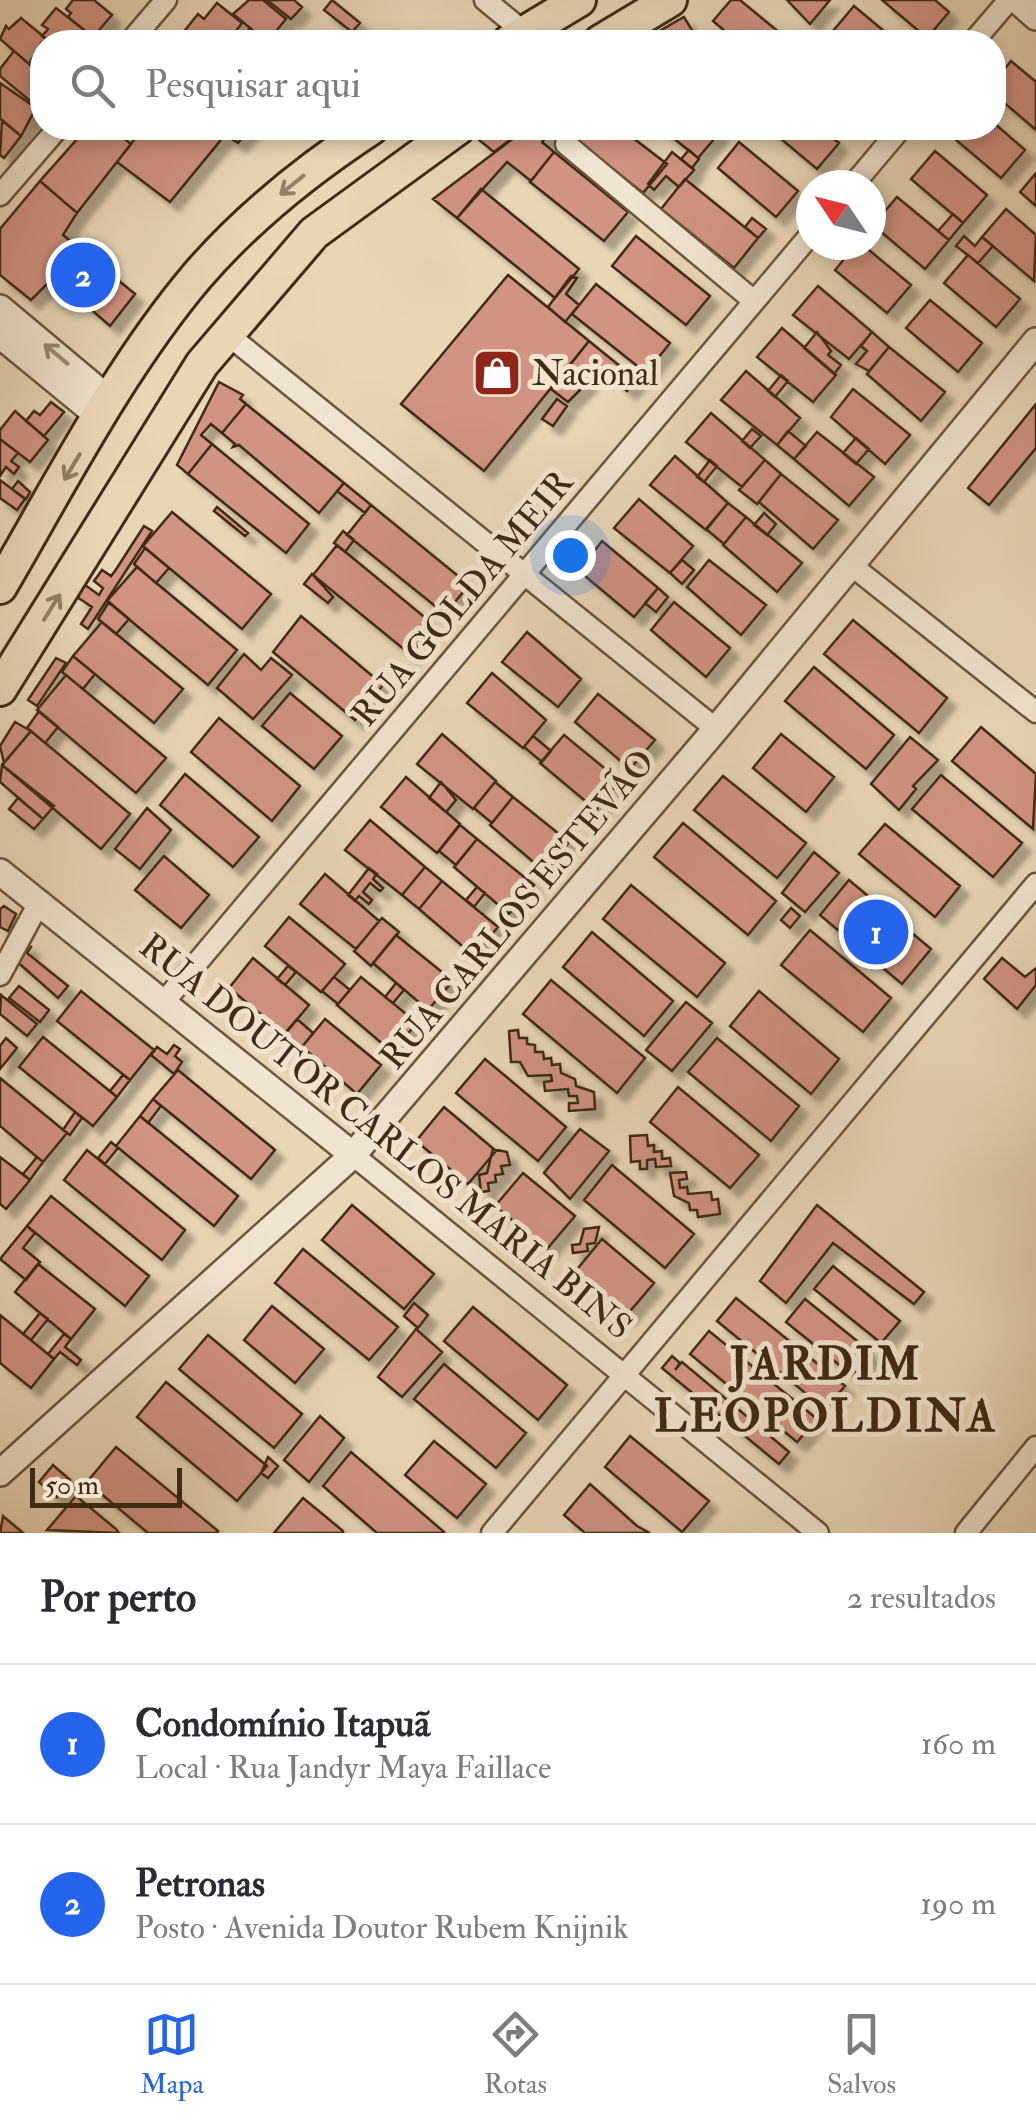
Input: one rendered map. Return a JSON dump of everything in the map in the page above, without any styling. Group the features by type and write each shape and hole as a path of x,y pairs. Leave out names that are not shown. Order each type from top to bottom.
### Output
{"main road":[{"path":"620,30 670,0"},
{"path":"528,30 562,4"},
{"path":"0,586 164,318 236,234 286,189 354,140"},
{"path":"0,689 202,364 314,232 441,140"}],"street":[{"path":"140,30 166,0"},
{"path":"485,0 510,30"},
{"path":"983,30 1009,0"},
{"path":"1017,0 1036,18"},
{"path":"0,195 48,140"},
{"path":"866,170 891,140"},
{"path":"566,144 754,302"},
{"name":"RUA GOLDA MEIR","path":"163,1003 796,252"},
{"path":"0,308 106,409"},
{"path":"228,334 716,729"},
{"path":"0,335 106,409"},
{"name":"RUA CARLOS ESTEVÃO","path":"0,1473 353,1155 716,729 1036,341"},
{"path":"850,565 1036,712"},
{"name":"RUA DOUTOR CARLOS MARIA BINS","path":"0,872 625,1373 818,1533"},
{"path":"492,1533 1036,884"},
{"path":"0,975 39,903"},
{"path":"966,1533 1036,1447"}],"building":[{"path":"73,0 94,0 112,15 99,30 84,30 68,17 71,13 66,9"},
{"path":"249,0 263,0 286,19 277,30 252,30 233,14"},
{"path":"267,0 294,0 302,7 291,19"},
{"path":"332,0 360,23 349,30 324,10"},
{"path":"731,0 740,0 776,30 724,30 713,21"},
{"path":"787,0 830,0 810,24"},
{"path":"882,0 935,0 949,12 934,30 918,30"},
{"path":"217,3 242,23 237,30 185,30 198,14 204,19"},
{"path":"854,6 883,30 834,30"},
{"path":"56,8 84,30 47,30 42,25"},
{"path":"684,17 692,30 661,30"},
{"path":"21,18 36,30 30,30 29,64 0,39 6,26 9,29"},
{"path":"14,51 30,65 30,101 0,76 0,69"},
{"path":"1011,61 1036,82 1036,130 1006,104 1006,67"},
{"path":"0,83 30,104 30,119 21,136 0,119"},
{"path":"2,120 21,136 4,158 0,155"},
{"path":"1006,133 1025,150 1001,178 956,140 1006,140"},
{"path":"76,140 126,140 131,144 77,213 40,181"},
{"path":"134,140 221,140 170,202 117,162"},
{"path":"479,140 510,140 494,152"},
{"path":"511,140 544,140 554,152 531,181 507,162 457,218 433,199"},
{"path":"577,140 636,140 667,164 643,193"},
{"path":"676,140 713,140 698,158"},
{"path":"782,140 839,143 817,169"},
{"path":"739,142 796,193 776,217 718,168"},
{"path":"689,150 699,159 692,168 681,159"},
{"path":"935,151 987,195 963,223 911,179"},
{"path":"554,152 628,212 604,241 530,182"},
{"path":"672,152 694,170 679,187 666,176 654,190 648,184"},
{"path":"1036,173 1036,206 1020,192"},
{"path":"685,179 758,238 734,268 661,209"},
{"path":"40,181 77,213 63,235 135,294 110,326 54,277 31,300 0,275 0,229"},
{"path":"481,189 579,269 555,298 457,218"},
{"path":"897,197 949,240 925,269 886,236 886,210"},
{"path":"1006,209 1036,235 1034,281 982,237"},
{"path":"953,214 963,223 949,240 938,231"},
{"path":"752,218 766,229 758,238 745,227"},
{"path":"636,236 710,296 686,325 612,266"},
{"path":"964,236 975,246 982,237 993,246 978,263 956,246"},
{"path":"968,255 1020,299 996,327 944,283"},
{"path":"843,260 881,260 911,285 887,313 835,270"},
{"path":"508,275 589,341 484,471 401,404"},
{"path":"571,276 577,278 566,294 579,305 565,322 548,307"},
{"path":"596,284 670,343 646,373 572,314"},
{"path":"818,286 872,332 849,359 793,315"},
{"path":"930,300 982,343 958,372 906,328"},
{"path":"782,328 836,375 813,402 757,357"},
{"path":"817,332 831,351 828,355 841,365 834,374 804,348"},
{"path":"872,332 889,347 869,371 856,364 867,351 861,346"},
{"path":"589,341 637,380 627,391 595,361 583,376 589,381 568,402 551,389"},
{"path":"889,347 945,392 921,421 867,374"},
{"path":"746,371 800,418 777,445 721,400"},
{"path":"781,375 788,381 775,397 768,391"},
{"path":"219,382 243,395 240,399 246,404 222,433 211,424 201,435 212,444 188,474 177,465"},
{"path":"853,389 910,435 885,464 831,417"},
{"path":"557,399 567,406 553,426 542,419"},
{"path":"51,402 64,412 44,436 26,421 34,411 40,415"},
{"path":"246,404 344,483 319,513 239,445 233,447 235,444 222,433"},
{"path":"1036,404 1036,448 989,505 968,488"},
{"path":"15,411 48,440 30,462 0,439 0,430"},
{"path":"711,413 765,460 742,487 686,442"},
{"path":"752,429 761,436 750,448 742,441"},
{"path":"788,431 806,446 794,459 777,445"},
{"path":"817,432 874,477 849,506 794,459"},
{"path":"856,438 869,449 856,464 843,453"},
{"path":"0,439 18,453 11,461 19,467 14,474 6,467 0,476"},
{"path":"212,444 309,524 286,553 188,474"},
{"path":"675,456 728,503 706,530 650,485"},
{"path":"710,460 717,466 704,482 697,477"},
{"path":"765,460 781,474 757,504 739,490"},
{"path":"781,474 838,520 813,549 759,502"},
{"path":"0,480 25,499 17,510 0,498"},
{"path":"18,481 30,492 26,499 12,489"},
{"path":"344,483 371,505 365,513 337,491"},
{"path":"639,499 693,546 670,573 614,528"},
{"path":"728,503 746,517 724,544 706,529"},
{"path":"371,505 469,585 445,614 347,535"},
{"path":"217,507 248,533 245,536 214,511"},
{"path":"172,512 271,594 242,629 143,546"},
{"path":"764,513 776,524 767,535 754,525"},
{"path":"746,517 802,563 777,592 723,545"},
{"path":"144,526 152,531 88,629 81,624 92,607 77,597 85,585 99,595 103,588 94,581 102,570 111,576"},
{"path":"343,531 354,540 345,552 334,543"},
{"path":"602,541 658,588 634,617 579,571"},
{"path":"337,545 434,625 411,655 313,575"},
{"path":"145,548 169,568 156,583 134,564"},
{"path":"682,560 694,570 682,584 670,573"},
{"path":"709,560 766,605 741,635 687,587"},
{"path":"137,567 237,650 208,685 107,601"},
{"path":"312,574 333,597 328,603 304,584"},
{"path":"658,588 668,597 656,612 645,603"},
{"path":"109,602 129,619 116,634 98,619"},
{"path":"674,602 730,648 706,677 651,630"},
{"path":"301,616 383,685 355,720 273,652"},
{"path":"853,620 947,698 919,733 824,654"},
{"path":"102,622 183,689 154,723 73,656"},
{"path":"527,632 581,679 558,707 502,662"},
{"path":"244,654 261,670 271,658 292,675 253,719 217,688"},
{"path":"73,656 95,674 83,689 62,672"},
{"path":"56,658 66,663 37,706 28,700"},
{"path":"814,667 894,735 866,769 785,701"},
{"path":"492,673 546,720 523,748 467,703"},
{"path":"66,675 166,758 136,793 37,710"},
{"path":"290,693 342,736 314,769 262,726"},
{"path":"598,694 655,740 630,769 575,722"},
{"path":"39,711 58,727 45,743 27,728"},
{"path":"219,718 300,786 272,821 191,752"},
{"path":"15,722 31,731 4,763 0,746"},
{"path":"981,727 1036,774 1033,829 952,761"},
{"path":"31,731 130,814 101,849 2,765"},
{"path":"442,734 496,781 473,809 417,764"},
{"path":"781,734 834,777 806,812 753,768"},
{"path":"564,735 620,781 596,810 540,763"},
{"path":"533,736 551,751 542,762 524,747"},
{"path":"910,737 938,760 913,786 916,789 899,810 871,784"},
{"path":"2,765 54,806 43,819 0,782"},
{"path":"185,774 259,837 233,867 160,805"},
{"path":"941,775 1022,843 993,877 912,809"},
{"path":"723,776 806,843 777,878 694,810"},
{"path":"406,777 460,824 437,853 381,807"},
{"path":"441,782 456,800 446,812 429,798"},
{"path":"495,782 513,797 492,823 474,808"},
{"path":"513,797 569,842 545,872 490,825"},
{"path":"18,798 43,819 34,829 9,809"},
{"path":"147,808 171,830 140,869 115,849"},
{"path":"370,820 425,867 402,895 345,850"},
{"path":"683,823 776,901 748,935 654,857"},
{"path":"885,824 960,886 935,917 859,854"},
{"path":"460,825 477,839 456,865 439,851"},
{"path":"477,839 534,885 509,914 454,867"},
{"path":"814,852 839,873 805,912 782,893"},
{"path":"164,856 209,895 181,928 135,890"},
{"path":"425,867 442,881 419,909 402,895"},
{"path":"369,868 377,874 373,879 383,888 380,891 370,883 363,892 372,900 369,904 359,896 355,901 348,895"},
{"path":"325,874 379,921 356,949 300,904"},
{"path":"849,880 931,949 902,984 820,915"},
{"path":"442,881 498,927 474,956 419,909"},
{"path":"631,885 725,963 697,997 603,919"},
{"path":"477,887 485,893 474,907 466,900"},
{"path":"4,906 16,914 8,931 0,927 0,909"},
{"path":"791,908 800,916 790,928 781,920"},
{"path":"289,917 345,964 321,992 265,946"},
{"path":"382,918 399,932 371,966 354,951"},
{"path":"810,930 891,998 863,1032 781,965"},
{"path":"592,932 673,1001 644,1036 563,967"},
{"path":"396,935 453,981 428,1010 373,963"},
{"path":"24,942 31,947 27,953 68,986 58,998 13,958"},
{"path":"253,958 309,1005 285,1034 229,988"},
{"path":"1002,958 1025,977 1036,968 1036,985 1017,1009 984,979"},
{"path":"288,966 296,972 285,985 277,979"},
{"path":"334,977 350,990 338,1004 322,991"},
{"path":"361,977 417,1023 392,1052 337,1005"},
{"path":"551,980 645,1058 617,1093 523,1014"},
{"path":"396,983 404,990 393,1003 385,997"},
{"path":"19,986 49,1010 40,1022 9,998"},
{"path":"81,991 154,1050 130,1080 57,1021"},
{"path":"759,991 839,1059 811,1094 730,1026"},
{"path":"1,995 37,1024 27,1036 0,1014"},
{"path":"686,1002 712,1023 672,1071 646,1050"},
{"path":"297,1019 313,1033 302,1047 285,1033"},
{"path":"325,1019 381,1065 357,1094 302,1047"},
{"path":"518,1030 519,1038 527,1038 527,1044 535,1045 535,1052 543,1052 544,1059 551,1058 552,1065 560,1064 561,1073 575,1079 576,1086 594,1092 595,1109 569,1111 569,1103 578,1103 577,1096 569,1096 568,1089 545,1091 544,1082 552,1081 551,1075 528,1076 520,1062 511,1062 509,1031"},
{"path":"43,1037 117,1097 93,1126 19,1067"},
{"path":"6,1038 17,1048 0,1069 0,1046"},
{"path":"717,1038 799,1106 771,1141 688,1072"},
{"path":"174,1045 180,1049 175,1056 182,1062 174,1074 151,1055 157,1047 167,1054"},
{"path":"485,1059 566,1127 538,1161 456,1093"},
{"path":"178,1070 275,1150 251,1179 153,1099"},
{"path":"123,1075 130,1080 117,1097 110,1091"},
{"path":"0,1078 67,1133 43,1162 0,1126"},
{"path":"678,1087 759,1155 730,1188 650,1122"},
{"path":"153,1099 161,1106 148,1123 140,1116"},
{"path":"444,1107 496,1151 468,1184 416,1141"},
{"path":"75,1112 82,1118 70,1135 63,1130"},
{"path":"140,1116 238,1196 214,1226 116,1146"},
{"path":"580,1129 609,1151 570,1199 544,1173"},
{"path":"647,1135 648,1146 654,1145 654,1152 662,1151 662,1159 670,1158 671,1166 656,1167 655,1159 647,1160 647,1169 640,1169 640,1161 631,1162 630,1136"},
{"path":"111,1142 118,1148 105,1164 98,1158"},
{"path":"493,1149 507,1152 510,1165 501,1166 503,1174 495,1175 496,1182 488,1183 489,1191 481,1192 479,1175 487,1173"},
{"path":"87,1150 185,1230 162,1260 64,1180"},
{"path":"0,1157 30,1180 6,1209 0,1204"},
{"path":"37,1157 43,1162 30,1180 23,1174"},
{"path":"612,1165 694,1234 665,1268 584,1200"},
{"path":"686,1172 687,1179 679,1180 680,1188 687,1187 688,1194 711,1192 712,1200 718,1199 720,1214 698,1217 689,1203 674,1196 670,1173"},
{"path":"523,1173 575,1216 547,1249 495,1206"},
{"path":"51,1196 149,1276 125,1306 27,1226"},
{"path":"352,1205 434,1274 404,1309 322,1240"},
{"path":"817,1205 924,1292 914,1304 833,1243 786,1303 760,1281"},
{"path":"27,1226 35,1233 23,1248 40,1262 26,1280 0,1259"},
{"path":"599,1227 595,1243 587,1244 588,1251 573,1253 572,1245 580,1244 584,1229"},
{"path":"602,1239 654,1283 626,1316 574,1273"},
{"path":"303,1249 398,1327 369,1360 275,1283"},
{"path":"38,1264 95,1309 71,1339 15,1292"},
{"path":"833,1266 900,1321 881,1343 814,1289"},
{"path":"736,1298 845,1386 825,1409 717,1321"},
{"path":"805,1299 872,1353 853,1376 786,1322"},
{"path":"414,1303 428,1315 418,1328 404,1316"},
{"path":"272,1306 324,1349 295,1383 244,1340"},
{"path":"473,1307 567,1385 538,1420 444,1341"},
{"path":"40,1313 48,1319 31,1340 23,1334"},
{"path":"0,1315 54,1359 31,1388 0,1363"},
{"path":"416,1329 442,1352 402,1397 378,1377"},
{"path":"709,1331 817,1419 797,1442 690,1354"},
{"path":"64,1334 71,1339 65,1347 81,1360 77,1365 60,1352 54,1359 48,1354"},
{"path":"208,1335 302,1414 274,1448 179,1369"},
{"path":"672,1356 680,1363 675,1370 682,1362 789,1452 779,1464 662,1368"},
{"path":"444,1364 526,1433 496,1468 414,1399"},
{"path":"166,1382 267,1466 237,1501 137,1417"},
{"path":"320,1416 344,1438 309,1482 284,1460"},
{"path":"630,1436 709,1501 682,1532 605,1467"},
{"path":"434,1441 486,1484 457,1518 405,1475"},
{"path":"116,1447 218,1531 148,1533 87,1482"},
{"path":"351,1452 444,1532 377,1533 323,1486"},
{"path":"268,1457 278,1466 268,1478 261,1473"},
{"path":"53,1465 70,1480 57,1497 39,1482"},
{"path":"590,1484 650,1533 585,1533 564,1515"},
{"path":"76,1496 116,1529 119,1533 47,1530"},
{"path":"303,1498 343,1531 343,1533 274,1533"},
{"path":"3,1516 23,1533 0,1533"}],"place":[{"name":"Petronas","path":"83,275"},
{"name":"Nacional","path":"497,373"},
{"name":"Condomínio Itapuã","path":"876,932"}],"district":[{"name":"JARDIM LEOPOLDINA","path":"826,1389"}]}
